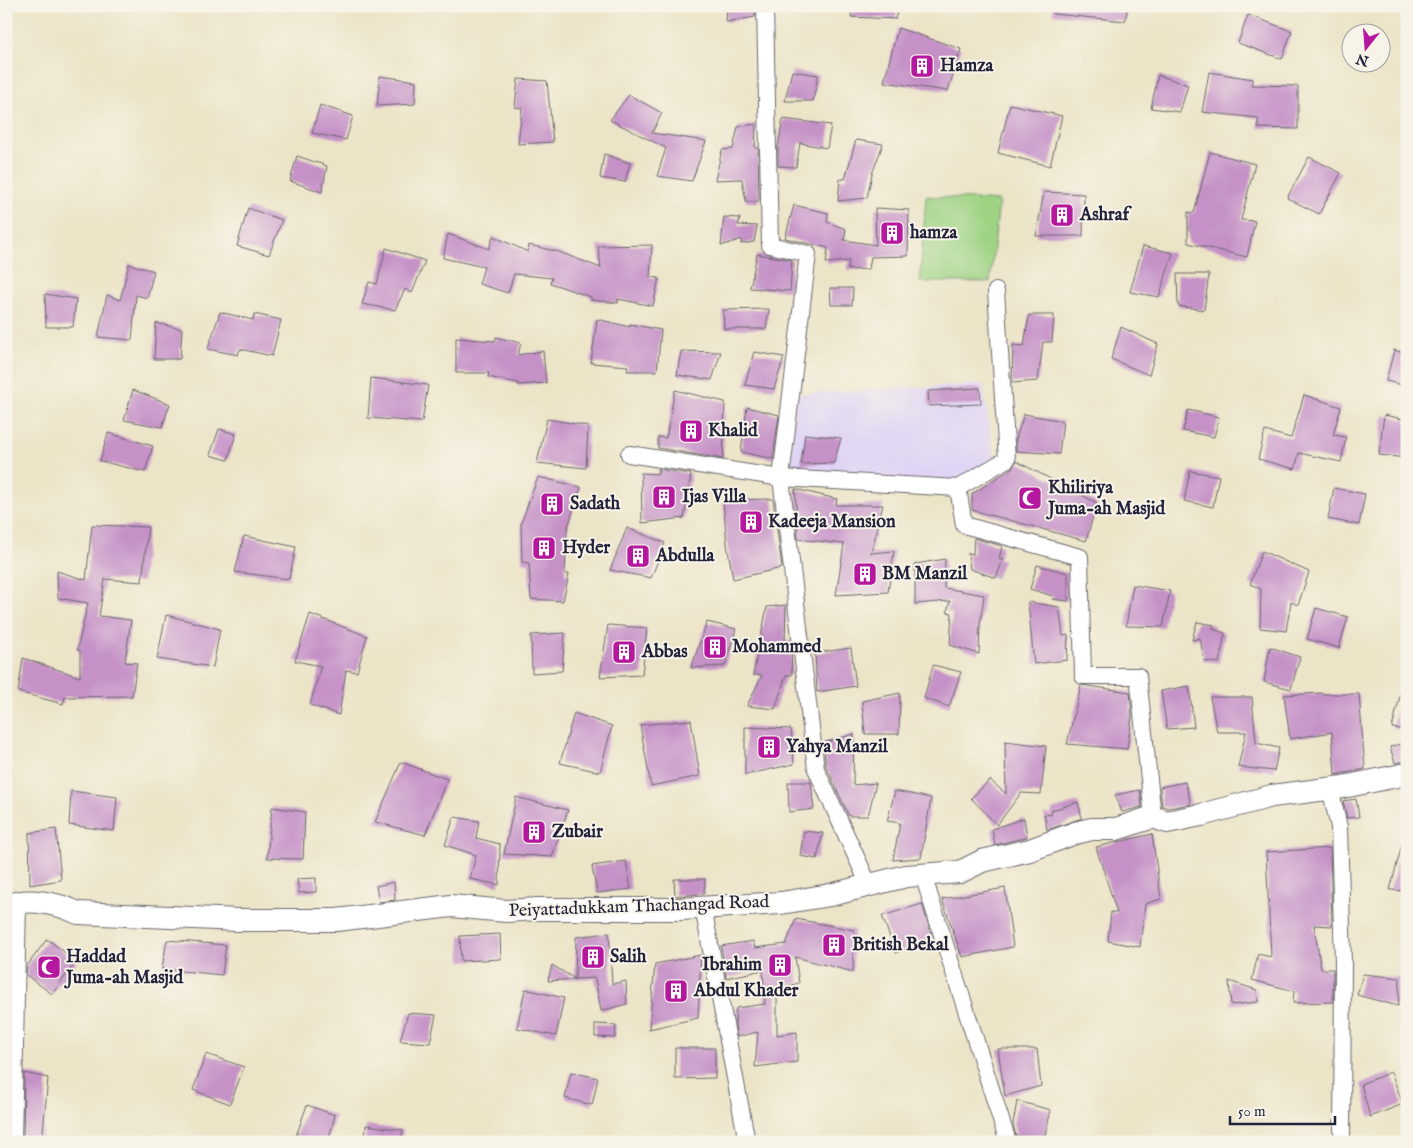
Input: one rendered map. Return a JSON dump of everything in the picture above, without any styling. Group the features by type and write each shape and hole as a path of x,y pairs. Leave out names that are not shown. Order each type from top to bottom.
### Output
{"main road":[{"name":"Peiyattadukkam Thachangad Road","path":"12,904 63,905 78,913 272,921 346,919 404,910 451,906 506,911 703,907 781,903 830,895 906,876 960,872 982,861 1030,850 1092,829 1116,829 1153,817 1167,822 1201,816 1272,796 1407,774"}],"street":[{"path":"765,6 770,245 808,254 782,478 816,769 869,885"},
{"path":"629,454 782,478 958,488 1007,459 996,291"},
{"path":"958,488 964,524 1080,557 1083,676 1138,676 1153,817"},
{"path":"1330,788 1339,827 1343,954 1342,1142"},
{"path":"922,875 1008,1142"},
{"path":"12,904 13,1142"},
{"path":"703,907 747,1142"}],"shaded area":[{"path":"983,384 994,459 959,484 790,475 795,394"}],"green space":[{"path":"926,196 999,201 990,282 920,282"}],"building":[{"path":"727,6 755,6 755,17 726,22"},
{"path":"853,6 899,6 895,19 851,17"},
{"path":"1053,6 1128,6 1125,21 1053,14"},
{"path":"1248,15 1292,31 1282,59 1238,43"},
{"name":"Hamza","path":"898,28 961,49 948,91 884,82"},
{"path":"792,71 818,75 813,101 785,101"},
{"path":"1209,72 1253,79 1251,85 1298,86 1298,129 1258,128 1258,118 1202,112"},
{"path":"1158,75 1188,85 1180,112 1151,108"},
{"path":"380,76 416,81 415,104 377,106"},
{"path":"518,79 547,81 553,142 518,144 522,108 515,107"},
{"path":"629,95 662,113 652,133 706,141 692,181 657,176 666,148 610,120"},
{"path":"1010,104 1062,116 1050,166 998,153"},
{"path":"320,105 353,116 346,140 312,133"},
{"path":"783,119 831,125 827,148 800,143 796,167 778,166 778,147"},
{"path":"756,124 755,148 758,148 759,198 758,202 746,202 742,179 715,180 722,150 733,149 738,127"},
{"path":"856,140 883,144 872,174 867,198 838,201 840,179 845,179"},
{"path":"1210,152 1255,164 1241,220 1255,221 1247,257 1188,243 1188,212 1194,213"},
{"path":"604,154 630,163 625,182 600,178"},
{"path":"297,156 327,166 322,192 290,181"},
{"path":"1309,157 1341,173 1319,214 1287,198"},
{"name":"Ashraf","path":"1044,192 1084,194 1083,236 1036,236"},
{"path":"794,205 828,213 827,222 846,229 844,240 876,245 875,208 909,210 908,256 871,257 869,269 848,270 849,261 826,263 828,248 785,238"},
{"path":"248,208 282,220 269,255 237,246"},
{"path":"724,217 740,218 738,225 757,226 754,242 741,244 742,239 721,246"},
{"path":"448,234 489,249 493,236 528,252 529,245 559,252 601,268 598,246 652,245 650,277 659,278 653,306 618,299 618,303 591,300 591,297 550,283 552,278 514,274 508,293 479,284 484,267 443,258"},
{"path":"1143,246 1173,253 1159,297 1130,292"},
{"path":"386,248 425,261 412,293 405,289 395,310 362,304 369,282 377,284"},
{"path":"757,254 792,260 790,291 750,288"},
{"path":"129,264 154,271 147,298 136,295 132,340 98,337 107,295 120,300"},
{"path":"1177,274 1209,274 1204,310 1178,306"},
{"path":"830,288 853,288 852,305 831,305"},
{"path":"45,294 76,299 73,327 46,327"},
{"path":"769,309 766,329 724,329 723,310"},
{"path":"220,312 253,320 254,314 281,320 272,356 240,349 238,355 208,349"},
{"path":"1029,315 1054,315 1052,342 1043,342 1038,381 1012,383 1013,345 1024,346"},
{"path":"597,319 630,327 630,324 661,330 657,371 627,371 628,366 591,363"},
{"path":"156,323 182,329 180,359 154,359"},
{"path":"1121,327 1158,344 1149,375 1111,359"},
{"path":"496,337 521,343 518,355 543,351 546,383 518,385 518,383 488,377 489,373 456,373 456,338 495,341"},
{"path":"1394,350 1407,354 1407,386 1386,381"},
{"path":"681,351 721,352 712,380 677,375"},
{"path":"754,352 784,357 774,389 745,385"},
{"path":"371,378 428,385 422,422 368,418"},
{"path":"980,388 981,404 929,406 928,391"},
{"path":"133,390 170,404 162,427 124,420"},
{"name":"Khalid","path":"675,390 725,402 723,459 658,448 658,437 666,438"},
{"path":"1304,395 1341,407 1333,435 1346,437 1341,462 1299,453 1295,469 1258,459 1265,431 1291,438"},
{"path":"747,407 779,415 773,459 741,452"},
{"path":"1188,410 1219,417 1214,437 1183,431"},
{"path":"1024,414 1063,421 1059,454 1016,451 1016,439"},
{"path":"1384,415 1407,420 1407,458 1379,455"},
{"path":"547,419 588,426 586,468 537,463"},
{"path":"219,429 236,434 228,460 210,455"},
{"path":"108,433 153,446 145,472 100,461"},
{"path":"805,434 841,438 834,463 801,464"},
{"name":"Khiliriya Juma-ah Masjid","path":"1016,461 1097,503 1086,541 972,510 972,494 1012,468"},
{"name":"Ijas Villa","path":"658,469 691,474 684,518 642,523 641,473 658,474"},
{"path":"1190,471 1219,476 1213,507 1184,501"},
{"path":"538,477 581,487 567,530 565,574 569,574 563,601 531,599 529,563 522,562 521,523"},
{"path":"1334,488 1365,494 1359,525 1328,519"},
{"path":"795,489 837,499 836,505 883,505 871,553 894,551 888,592 836,595 844,544 798,539"},
{"name":"Kadeeja Mansion","path":"773,499 782,568 733,579 727,544 723,500"},
{"path":"92,525 148,527 142,582 105,579 99,616 131,620 125,662 137,663 132,696 65,697 63,704 18,692 23,658 80,677 80,650 77,650 88,603 58,598 57,571 86,580"},
{"name":"Abdulla","path":"627,528 665,543 651,578 610,570"},
{"path":"244,536 296,547 289,579 235,572"},
{"path":"974,538 1002,546 999,559 1003,560 996,578 970,569 968,553 973,554"},
{"path":"1262,551 1309,572 1298,605 1291,602 1286,631 1260,628 1261,589 1250,584"},
{"path":"945,559 944,588 984,595 979,654 950,645 952,613 947,612 950,601 915,604 915,564"},
{"path":"1037,565 1068,573 1068,601 1052,599 1053,596 1030,589"},
{"path":"1133,585 1170,591 1163,627 1126,626"},
{"path":"1028,602 1059,607 1063,636 1068,635 1067,660 1034,664"},
{"path":"786,605 785,641 791,641 792,675 786,675 775,709 747,706 762,675 753,675 767,607"},
{"path":"1316,608 1348,617 1339,648 1307,639"},
{"path":"310,614 367,636 357,672 346,670 339,715 310,705 321,666 295,661"},
{"path":"166,615 220,629 213,667 157,659"},
{"name":"Mohammed","path":"707,622 736,629 725,666 691,668"},
{"path":"1197,622 1214,625 1213,629 1225,633 1219,663 1204,661 1200,638 1192,640"},
{"name":"Abbas","path":"608,625 647,628 642,675 600,677"},
{"path":"565,633 562,671 532,673 531,635"},
{"path":"1270,647 1300,657 1291,689 1264,682"},
{"path":"851,648 856,686 817,692 815,653"},
{"path":"933,665 961,672 949,707 924,698"},
{"path":"1403,684 1407,685 1407,730 1392,728"},
{"path":"1081,685 1130,692 1132,717 1127,749 1067,744"},
{"path":"1189,686 1194,727 1167,729 1161,691"},
{"path":"900,693 899,734 865,734 862,701"},
{"path":"1359,694 1365,769 1335,775 1332,732 1290,739 1284,695"},
{"path":"1210,697 1252,697 1256,743 1279,748 1274,771 1238,767 1246,732 1217,732"},
{"path":"574,713 612,726 600,772 560,763"},
{"path":"691,720 700,776 651,786 640,725"},
{"name":"Yahya Manzil","path":"745,727 791,729 794,764 745,775"},
{"path":"854,734 853,785 876,783 868,816 849,816 826,766 823,743"},
{"path":"1005,741 1046,746 1041,794 1021,793 997,825 971,798 990,780 1006,794"},
{"path":"1407,742 1407,761 1395,763 1390,747"},
{"path":"401,762 447,779 425,835 375,822"},
{"path":"788,782 811,782 814,809 789,812"},
{"path":"1185,782 1191,804 1168,808 1162,806 1160,787"},
{"path":"1140,790 1142,807 1122,812 1115,795"},
{"path":"71,791 117,797 114,831 69,825"},
{"path":"895,791 931,798 921,858 893,860 900,823 887,821"},
{"name":"Zubair","path":"516,797 568,810 552,857 504,854"},
{"path":"1356,799 1359,817 1347,818 1343,801"},
{"path":"1078,802 1082,818 1047,830 1044,814 1051,815 1052,810"},
{"path":"272,807 305,812 303,859 267,858"},
{"path":"454,817 479,821 476,838 500,844 499,885 470,879 476,855 445,845"},
{"path":"1024,818 1027,837 995,845 992,829"},
{"path":"56,829 61,880 30,885 29,833"},
{"path":"804,831 823,833 817,859 800,856"},
{"path":"1152,834 1161,899 1145,904 1140,947 1108,941 1111,912 1117,913 1096,847"},
{"path":"1403,841 1407,841 1407,891 1390,890"},
{"path":"1330,848 1332,926 1314,925 1321,969 1333,969 1333,1002 1293,1003 1294,991 1252,980 1258,954 1271,957 1266,852"},
{"path":"626,861 631,889 597,893 592,866"},
{"path":"316,878 316,892 299,893 297,879"},
{"path":"674,879 705,879 704,894 675,896"},
{"path":"394,882 395,900 379,902 376,886"},
{"path":"1005,888 1013,947 962,957 942,899"},
{"path":"922,904 932,936 896,953 882,916"},
{"path":"796,919 854,930 853,972 795,957 799,983 777,989 777,1035 797,1032 797,1062 755,1067 758,1032 737,1037 735,1025 736,1008 765,1004 763,970 726,978 721,946 753,941 755,948 786,944"},
{"name":"Salih","path":"609,933 612,984 626,981 627,1004 601,1011 595,978 575,979 576,937"},
{"path":"500,934 501,959 461,961 460,936"},
{"name":"Haddad Juma-ah Masjid","path":"47,939 77,961 52,994 26,975 27,966"},
{"path":"167,940 226,945 222,975 162,969"},
{"name":"Abdul Khader","path":"701,955 698,1018 649,1029 655,964"},
{"path":"552,965 575,979 548,981"},
{"path":"1363,974 1400,978 1398,1006 1357,995"},
{"path":"1229,981 1257,990 1258,1002 1231,1005"},
{"path":"525,989 564,998 556,1036 517,1028"},
{"path":"408,1013 436,1015 430,1043 400,1041"},
{"path":"595,1024 616,1025 615,1038 595,1037"},
{"path":"675,1048 715,1048 715,1078 675,1079"},
{"path":"998,1049 1037,1049 1041,1086 1005,1096"},
{"path":"206,1054 244,1067 230,1104 193,1090"},
{"path":"571,1072 598,1078 592,1105 565,1098"},
{"path":"1391,1072 1403,1104 1370,1117 1361,1084"},
{"path":"24,1073 48,1078 42,1142 23,1142"},
{"path":"1017,1101 1051,1110 1044,1139 1016,1136 1013,1124"},
{"path":"307,1105 335,1115 328,1142 295,1139"},
{"path":"366,1125 403,1130 401,1142 365,1142"}],"place":[{"name":"Hamza","path":"922,66"},
{"name":"Ashraf","path":"1062,215"},
{"name":"hamza","path":"892,233"},
{"name":"Khalid","path":"691,431"},
{"name":"Ijas Villa","path":"664,497"},
{"name":"Khiliriya Juma-ah Masjid","path":"1030,498"},
{"name":"Sadath","path":"552,504"},
{"name":"Kadeeja Mansion","path":"751,522"},
{"name":"Hyder","path":"544,548"},
{"name":"Abdulla","path":"638,556"},
{"name":"BM Manzil","path":"865,574"},
{"name":"Mohammed","path":"715,647"},
{"name":"Abbas","path":"624,652"},
{"name":"Yahya Manzil","path":"769,747"},
{"name":"Zubair","path":"534,832"},
{"name":"British Bekal","path":"834,945"},
{"name":"Salih","path":"593,957"},
{"name":"Ibrahim","path":"780,965"},
{"name":"Haddad Juma-ah Masjid","path":"49,967"},
{"name":"Abdul Khader","path":"676,991"}]}
